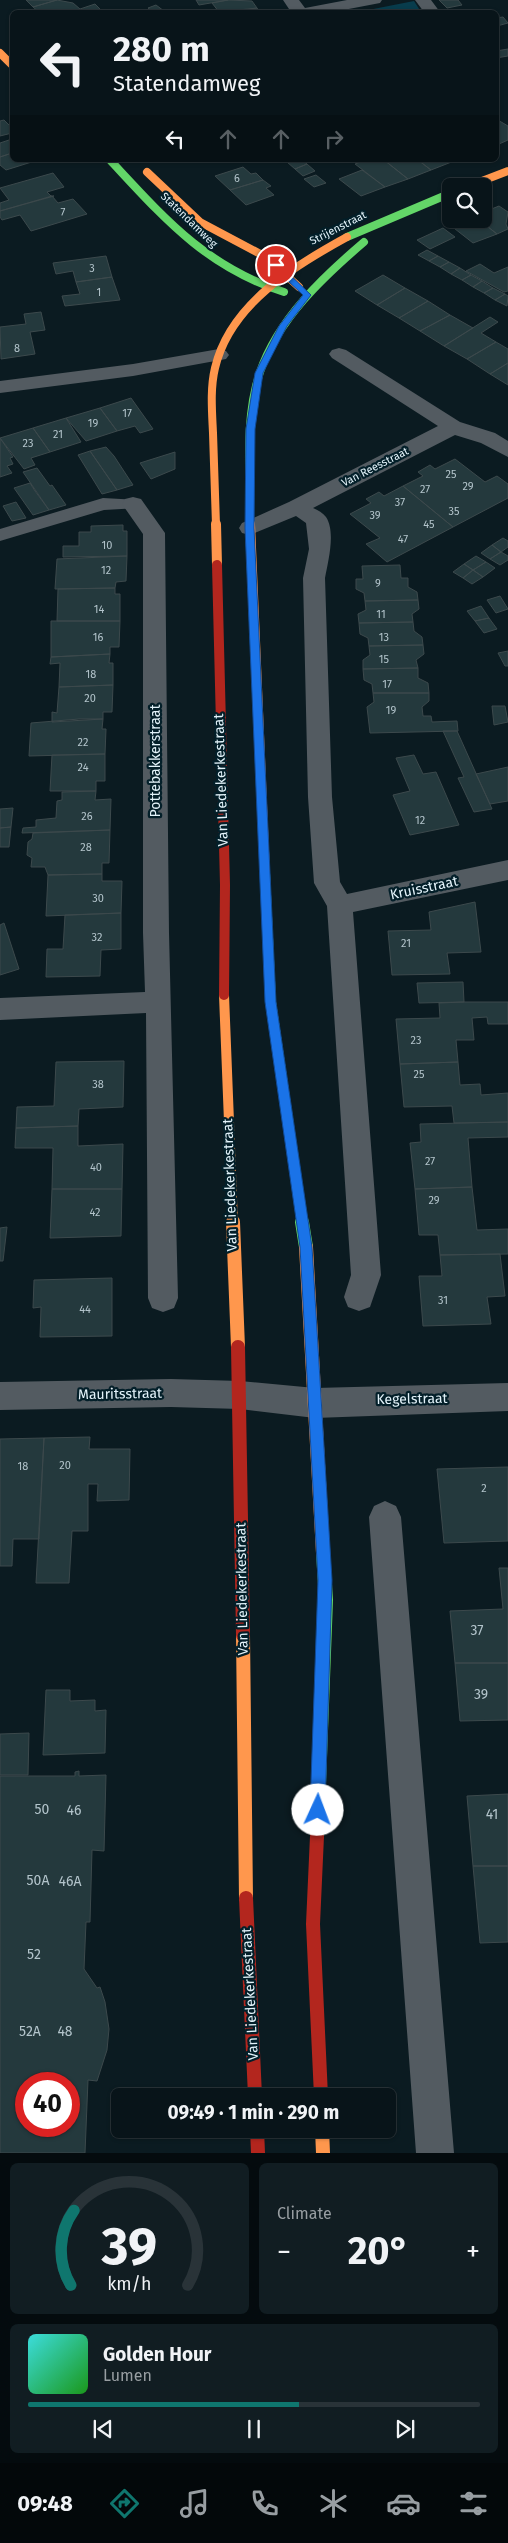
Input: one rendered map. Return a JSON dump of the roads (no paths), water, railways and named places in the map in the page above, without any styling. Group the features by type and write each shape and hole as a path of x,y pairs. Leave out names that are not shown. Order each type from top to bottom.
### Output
{"street":[{"path":"320,10 374,0"},
{"path":"0,53 10,63"},
{"name":"Statendamweg","path":"112,162 186,238 204,253 247,281 267,290 307,295"},
{"name":"Statendamweg","path":"141,166 200,222 266,258 286,273 307,295"},
{"path":"490,178 508,171"},
{"name":"Strijenstraat","path":"267,290 300,262 374,224 442,196"},
{"name":"Strijenstraat","path":"307,295 339,262 401,212"},
{"name":"Van Liedekerkestraat","path":"255,2088 247,1937 240,1395 224,1004 225,885 212,390 219,355 230,335 267,290"},
{"path":"307,295 283,326 259,373 250,429 250,528 271,1002 306,1247 326,1600 313,1924 321,2088"},
{"path":"339,354 453,427 488,438 508,449"},
{"path":"0,387 133,370 219,355"},
{"name":"Van Reesstraat","path":"250,528 296,507 453,427"},
{"name":"Pottebakkerstraat","path":"133,504 154,533 156,914 160,1002"},
{"path":"296,507 317,520 320,548 314,578 320,796 326,882 340,905 366,1275 359,1297"},
{"name":"Kruisstraat","path":"340,905 508,870"},
{"path":"0,1009 160,1002 163,1298"},
{"name":"Mauritsstraat","path":"0,1396 240,1395 316,1403"},
{"name":"Kegelstraat","path":"316,1403 508,1397"},
{"path":"385,1517 434,2153"},
{"path":"257,2138 258,2153"},
{"path":"322,2138 323,2153"}],"lane":[{"name":"Pottebakkerstraat","path":"0,536 103,504 133,504"}]}
